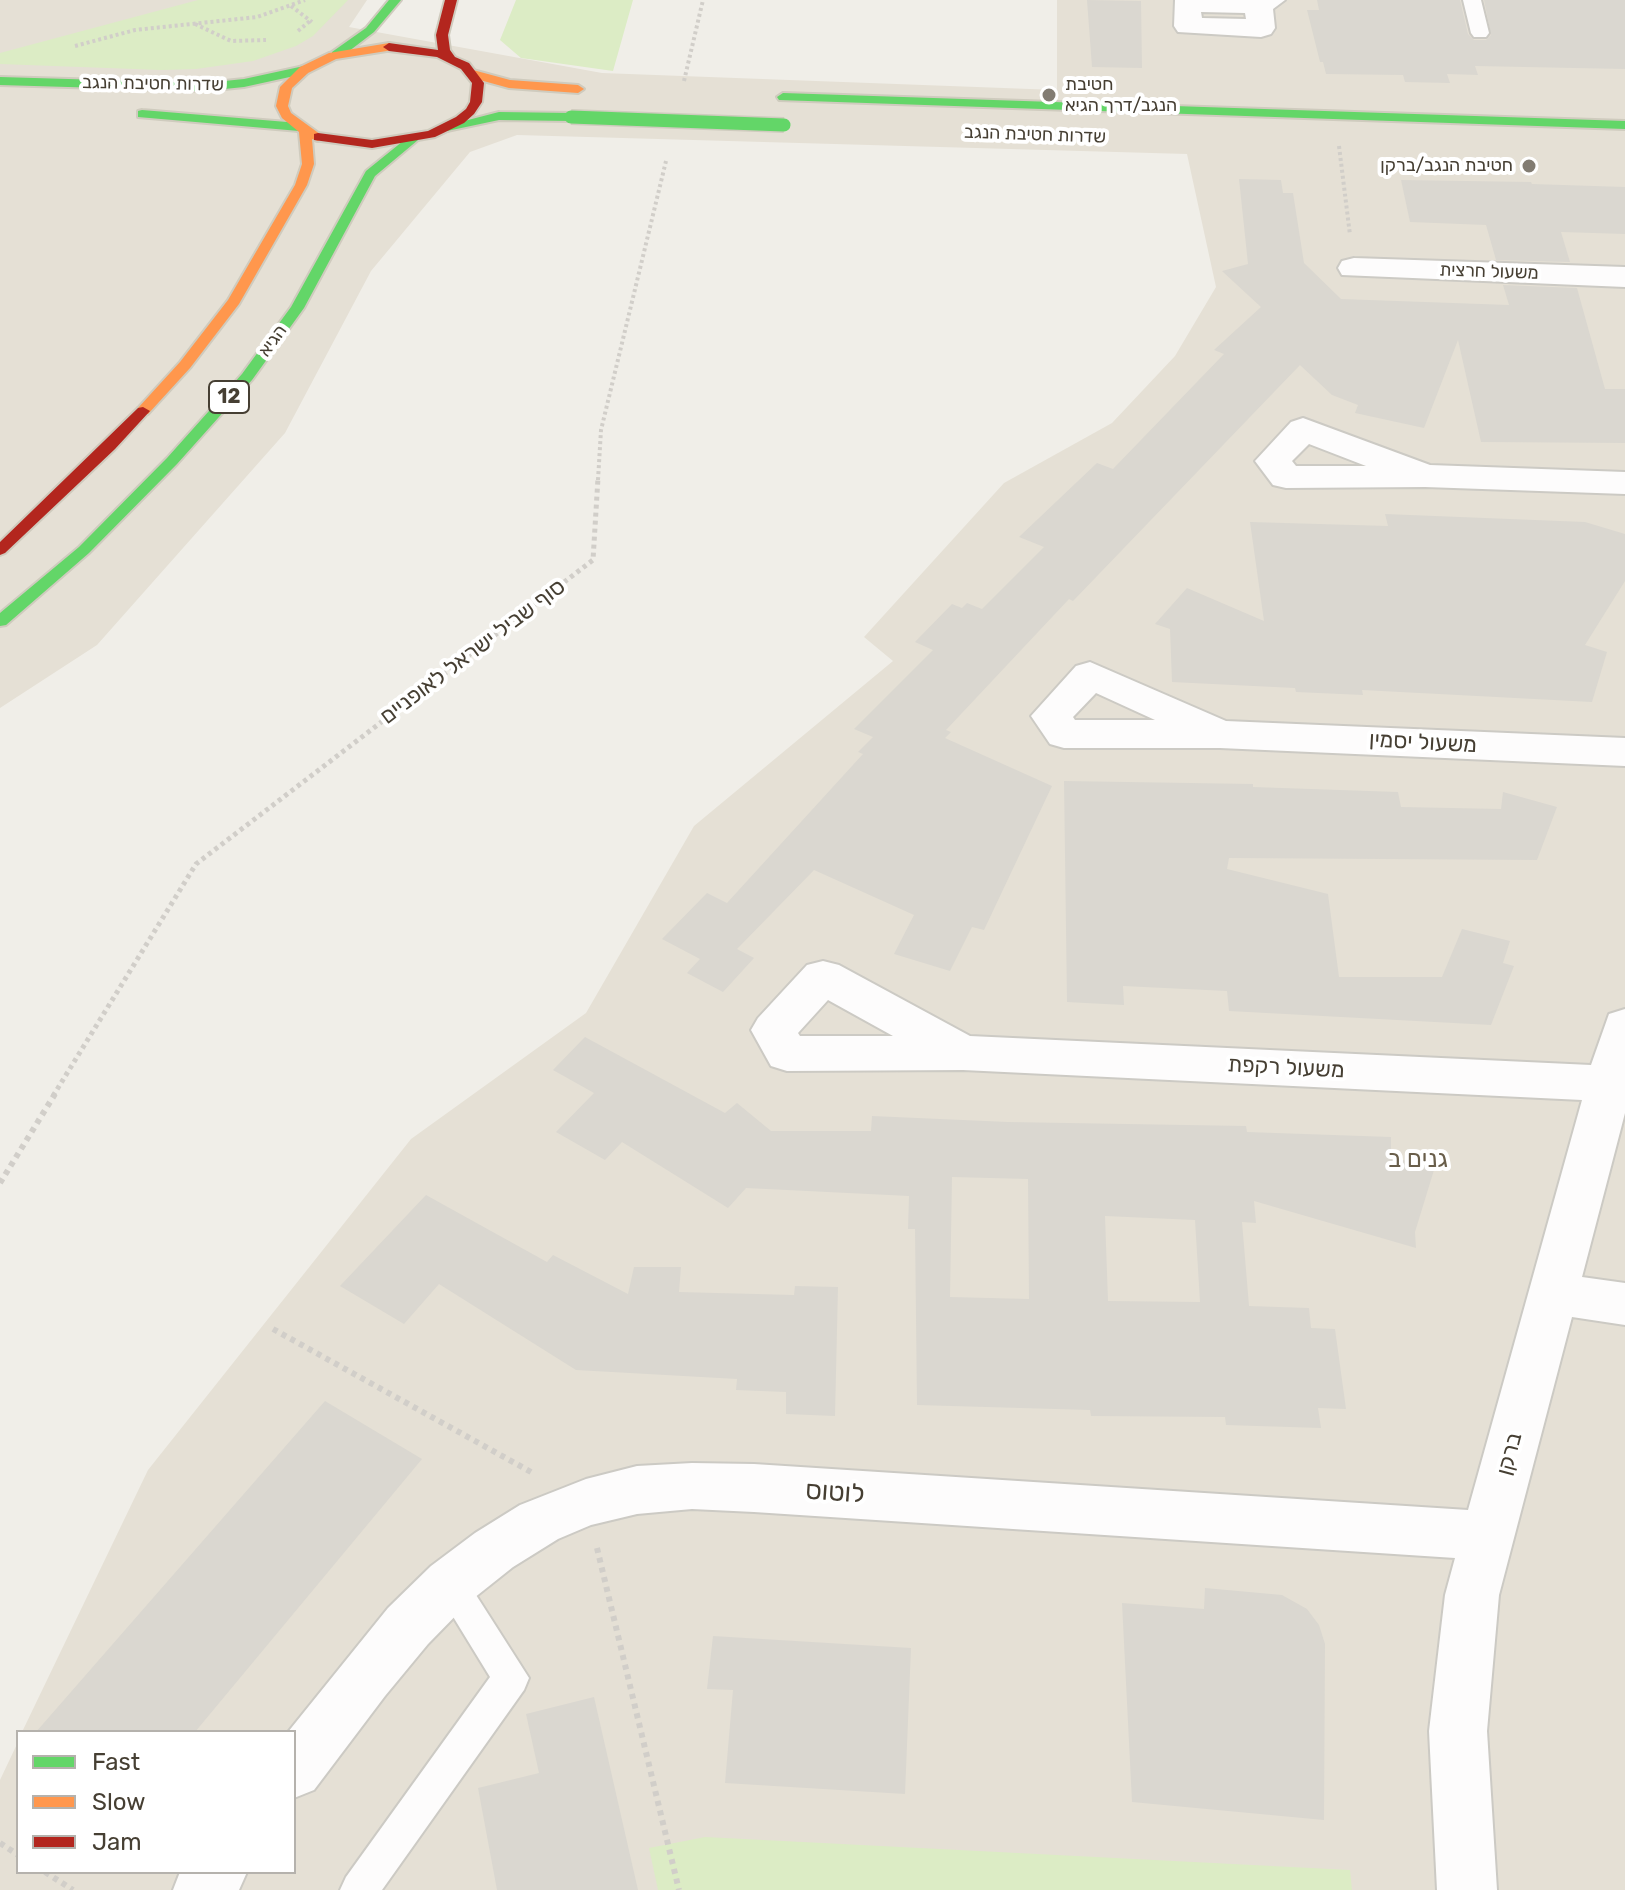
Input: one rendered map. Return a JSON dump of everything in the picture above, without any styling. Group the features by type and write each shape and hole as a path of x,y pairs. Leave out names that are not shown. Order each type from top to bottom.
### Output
{"main road":[{"path":"333,56 370,30 395,0"},
{"path":"450,58 444,50 442,35 451,0"},
{"path":"333,56 389,47 424,50 450,58 473,74 509,84 588,89"},
{"name":"שדרות חטיבת הנגב","path":"0,81 205,87 244,83 304,70 333,56"},
{"name":"12","path":"304,70 286,87 282,96 286,115 302,129 353,144 412,140 460,120 476,102 478,83 473,74"},
{"name":"שדרות חטיבת הנגב","path":"776,96 1625,125"},
{"name":"שדרות חטיבת הנגב","path":"123,113 302,129"},
{"path":"447,127 499,116 791,126"},
{"name":"12","path":"0,550 110,446 185,365 234,301 301,185 308,164 302,129"},
{"name":"הגיא","path":"0,621 84,550 172,461 247,377 297,308 370,174 412,140"}],"street":[{"name":"משעול חרצית","path":"1354,268 1625,277"},
{"path":"1425,476 1625,483"},
{"name":"משעול יסמין","path":"1220,734 1625,752"},
{"name":"ברקן","path":"1467,1890 1458,1731 1472,1595 1625,1026"},
{"name":"משעול רקפת","path":"963,1053 1610,1084"},
{"path":"1553,1293 1625,1304"},
{"name":"לוטוס","path":"296,1767 365,1677 408,1626 450,1584 494,1550 539,1522 586,1503 637,1490 692,1486 754,1488 1488,1536"},
{"path":"203,1890 215,1874"}],"lane":[{"path":"1472,0 1480,33"},
{"path":"359,1890 511,1678 450,1584"}],"path":[{"path":"75,46 135,30 257,17 305,0"},
{"path":"682,88 703,0"},
{"path":"296,33 310,21"},
{"path":"193,23 231,41 267,40"},
{"path":"1338,145 1354,268"},
{"name":"סוף שביל ישראל לאופניים","path":"0,1183 196,864 593,560 601,430 666,160"},
{"path":"273,1329 586,1503 679,1890"},
{"path":"48,1874 73,1890"}],"shaded area":[{"path":"0,0 367,0 349,27 602,73 1057,90 1057,0 1625,0 1625,1890 0,1890 0,1780 16,1746 16,1874 296,1874 296,1730 23,1730 148,1470 411,1139 586,1013 694,826 893,661 864,637 1004,483 1112,423 1175,356 1216,287 1187,154 517,135 470,152 371,271 285,433 97,645 0,708"}],"green space":[{"path":"198,0 348,0 313,36 296,46 253,61 196,69 161,70 0,64 0,53"},
{"path":"516,0 633,0 613,71 521,58 500,40"},
{"path":"705,1837 1350,1870 1352,1890 658,1890 649,1848"}],"building":[{"path":"1087,0 1141,1 1142,68 1092,67"},
{"path":"1317,0 1460,0 1468,34 1474,40 1486,40 1491,35 1484,0 1625,0 1625,69 1475,66 1478,75 1447,74 1450,83 1405,82 1403,75 1326,74 1307,10 1319,10"},
{"path":"1239,179 1281,180 1283,193 1293,193 1304,263 1341,299 1509,305 1503,285 1577,288 1605,389 1625,389 1625,443 1481,442 1458,340 1424,428 1355,413 1358,405 1332,395 1300,365 1073,601 1069,599 946,730 951,732 945,738 1052,786 984,930 972,927 950,971 894,954 914,915 814,870 737,949 754,958 723,992 687,973 700,959 662,939 707,893 727,903 863,754 858,752 873,737 854,729 933,650 915,642 952,604 962,608 967,603 982,609 1044,547 1019,537 1097,463 1113,469 1224,354 1214,350 1261,307 1222,271 1248,264"},
{"path":"1401,180 1625,187 1625,234 1561,232 1570,262 1496,260 1486,225 1410,222"},
{"path":"1385,514 1585,522 1625,534 1625,581 1585,645 1607,652 1592,702 1362,690 1363,695 1296,692 1295,688 1172,682 1170,629 1155,624 1187,588 1264,621 1250,522 1388,526"},
{"path":"1064,781 1253,784 1253,787 1398,792 1401,807 1501,809 1503,792 1557,807 1537,860 1229,858 1227,869 1328,894 1339,977 1442,977 1462,929 1510,941 1503,963 1514,966 1491,1025 1229,1011 1227,991 1123,986 1124,1005 1067,1002"},
{"path":"585,1037 725,1113 737,1103 771,1131 871,1131 872,1116 1246,1126 1247,1132 1391,1137 1391,1156 1434,1170 1415,1232 1416,1248 1254,1201 1256,1223 1242,1222 1249,1306 1309,1308 1311,1328 1335,1329 1346,1409 1318,1408 1321,1428 1226,1425 1225,1417 1091,1416 1090,1410 917,1405 915,1229 908,1229 909,1196 746,1188 728,1208 622,1142 605,1160 556,1132 594,1093 553,1070","holes":["952,1177 1028,1179 1029,1299 950,1297","1105,1216 1195,1220 1200,1302 1108,1301"]},
{"path":"426,1195 547,1262 553,1255 628,1294 634,1267 681,1267 679,1292 794,1295 795,1286 838,1287 835,1416 786,1414 786,1392 736,1390 737,1379 576,1370 439,1284 404,1324 340,1286"},
{"path":"325,1401 422,1459 197,1730 38,1730"},
{"path":"1205,1588 1282,1595 1307,1609 1319,1625 1325,1644 1324,1820 1132,1802 1122,1603 1204,1609"},
{"path":"713,1636 911,1648 905,1794 725,1783 733,1690 707,1689"},
{"path":"594,1697 638,1890 497,1890 478,1788 539,1773 526,1714"}],"traffic: fast":[{"path":"336,55 370,30 395,0"},
{"path":"0,81 205,87 244,83 304,70"},
{"path":"783,97 1625,125"},
{"path":"142,114 299,127"},
{"path":"447,127 499,116 571,117"},
{"path":"571,117 784,125"},
{"path":"0,621 84,550 172,461 247,377 297,308 370,174 412,140"}],"traffic: slow":[{"path":"318,137 305,131 286,115 282,106 286,87 304,70 333,56 389,47"},
{"path":"473,74 509,84 578,89"},
{"path":"143,411 185,365 234,301 301,185 308,164 305,131"}],"traffic: jam":[{"path":"450,58 444,50 442,35 451,0"},
{"path":"318,137 372,144 431,134 460,120 470,111 476,102 478,83 465,66 440,54 389,47"},
{"path":"0,550 143,411"}],"place":[{"name":"חטיבת הנגב/דרך הגיא","path":"1049,95"},
{"name":"חטיבת הנגב/ברקן","path":"1529,166"}],"district":[{"name":"גנים ב","path":"1418,1160"}]}
